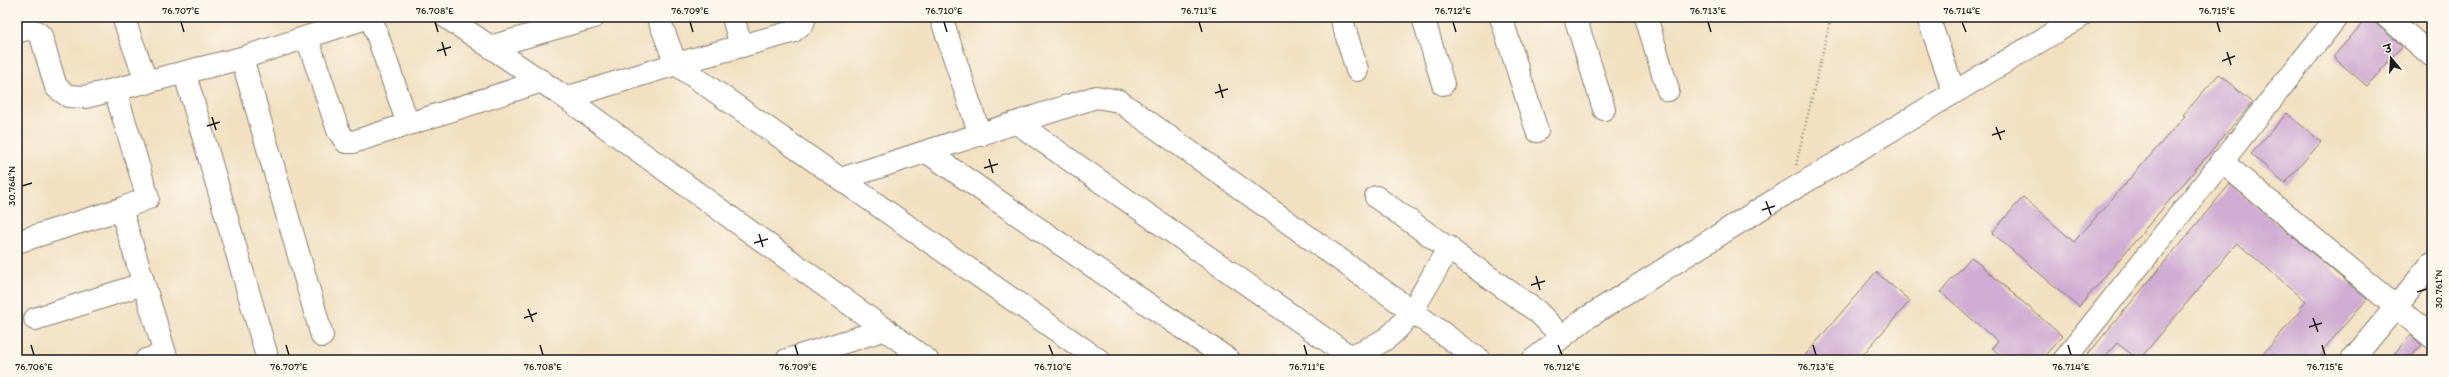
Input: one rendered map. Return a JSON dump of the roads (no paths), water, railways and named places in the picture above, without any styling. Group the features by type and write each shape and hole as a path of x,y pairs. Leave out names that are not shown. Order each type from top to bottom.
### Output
{"street":[{"path":"123,17 147,83"},
{"path":"17,32 33,30 41,36 56,87 68,96 85,97 185,74 242,58 370,17 408,124"},
{"path":"446,17 493,46 566,98 927,360"},
{"path":"493,46 594,17"},
{"path":"658,17 676,64 1099,360"},
{"path":"733,17 741,46"},
{"path":"566,98 676,64 792,32 804,23 805,17"},
{"path":"941,17 980,135"},
{"path":"1341,17 1357,70"},
{"path":"1423,17 1443,84"},
{"path":"1501,17 1537,131"},
{"path":"1575,17 1604,109"},
{"path":"1646,17 1668,90"},
{"path":"1928,17 1954,92"},
{"path":"1533,360 1585,319 1788,192 2080,17"},
{"path":"2064,360 2337,17"},
{"path":"2387,17 2432,56"},
{"path":"307,38 338,130 346,142 353,142 542,81"},
{"path":"242,58 322,336"},
{"path":"185,74 266,353"},
{"path":"17,242 121,209 148,198 148,193 115,90"},
{"path":"841,179 1096,97 1119,101 1410,312 1480,360"},
{"path":"1017,123 1349,359 1388,338 1410,312 1449,247"},
{"path":"927,152 1229,360"},
{"path":"2221,161 2432,337"},
{"path":"1376,197 1449,247 1538,312 1562,337"},
{"path":"121,209 143,284 159,358"},
{"path":"2352,360 2432,263"},
{"path":"35,320 143,284"},
{"path":"787,360 886,329"}]}
